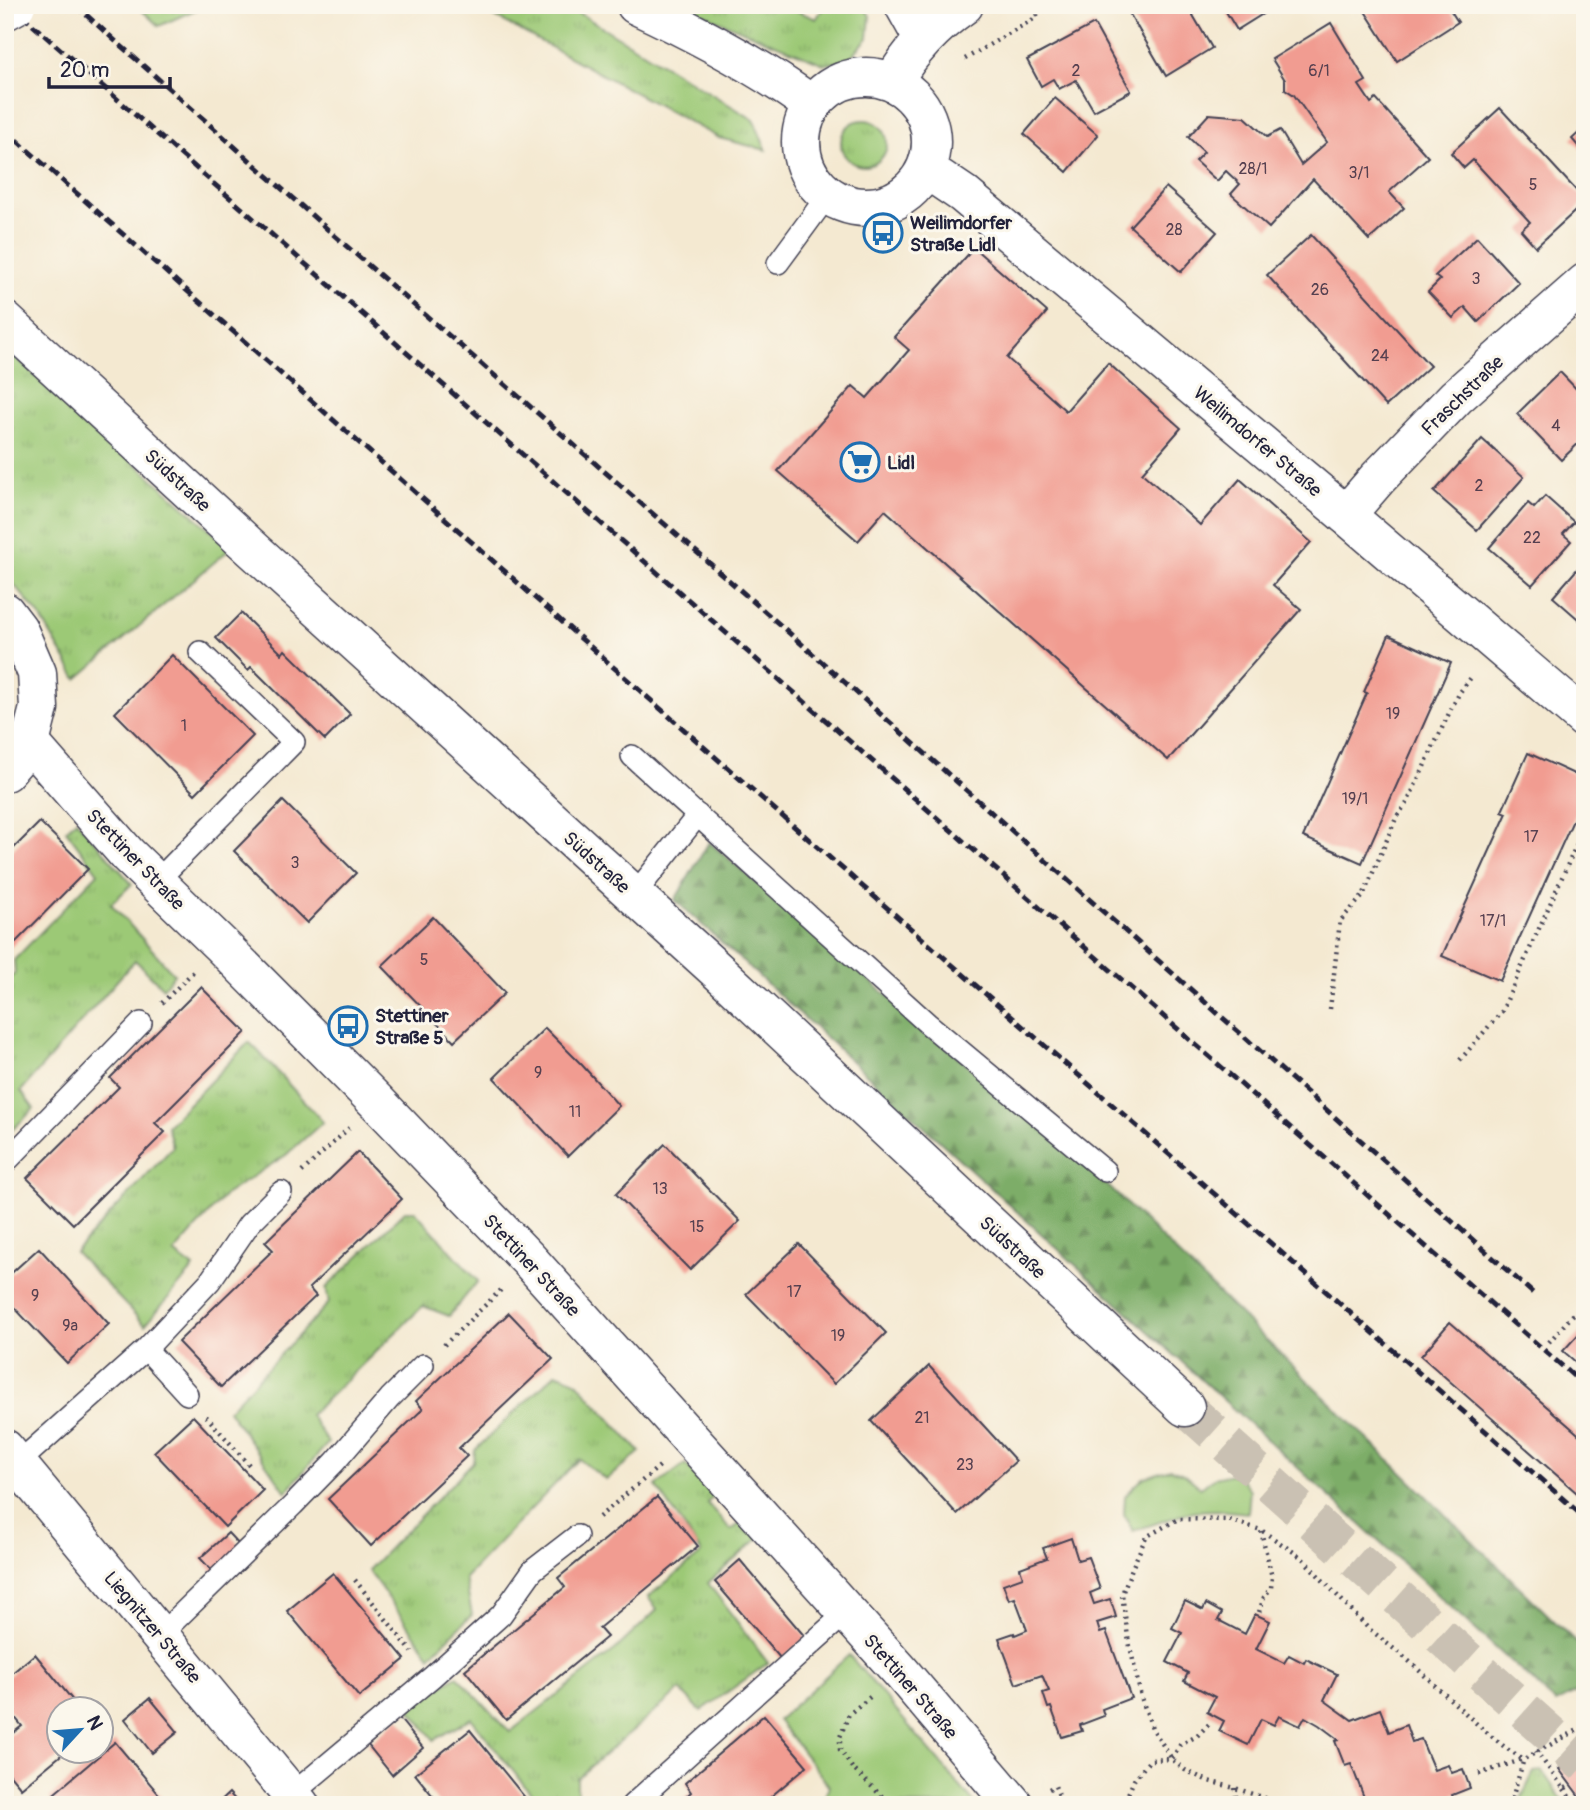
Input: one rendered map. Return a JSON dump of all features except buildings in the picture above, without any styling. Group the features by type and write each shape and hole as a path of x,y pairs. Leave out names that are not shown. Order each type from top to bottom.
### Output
{"street":[{"path":"5,11 16,5"},
{"path":"636,5 675,23 774,79 812,105"},
{"path":"904,5 923,39"},
{"path":"893,82 905,60 923,39 964,5"},
{"path":"862,76 893,82 915,99 926,116 931,135 926,169 909,191 891,202 870,207 848,205 828,195 814,181 804,163 800,143 803,123 812,105 825,90 842,81 862,76"},
{"name":"Weilimdorfer Straße","path":"926,169 962,194 1346,514 1585,719"},
{"name":"Fraschstraße","path":"1346,514 1457,397 1585,283"},
{"name":"Südstraße","path":"5,321 634,895 1185,1407"},
{"path":"5,612 18,629 37,673 39,708 30,743 5,772"},
{"name":"Stettiner Straße","path":"30,743 128,855 377,1102 530,1261 900,1671 1014,1805"},
{"name":"Liegnitzer Straße","path":"11,1457 296,1800"}],"lane":[{"path":"778,263 828,195"},
{"path":"156,882 294,742 200,652"},
{"path":"632,756 927,1023 1105,1171"},
{"path":"634,895 698,815"},
{"path":"5,1163 141,1023"},
{"path":"11,1457 146,1349 210,1281 249,1224 281,1192"},
{"path":"146,1349 187,1394"},
{"path":"160,1635 335,1462 390,1398 423,1365"},
{"path":"296,1800 501,1615 533,1570 577,1536"},
{"path":"632,1805 847,1612"}],"path":[{"path":"960,62 1037,17 1037,5"},
{"path":"1330,1009 1340,921 1363,896 1397,816 1407,803 1460,692 1474,673"},
{"path":"1460,1060 1502,1011 1585,826"},
{"path":"141,1023 220,944"},
{"path":"281,1192 377,1102"},
{"path":"423,1365 530,1261"},
{"path":"1549,1342 1585,1301"},
{"path":"187,1394 251,1467"},
{"path":"577,1536 692,1439"},
{"path":"1277,1805 1273,1801 1208,1781 1185,1770 1172,1759 1152,1728 1141,1697 1122,1594 1146,1537 1178,1519 1230,1520 1261,1530 1301,1557 1367,1627 1478,1725 1524,1759"},
{"path":"1259,1612 1264,1597 1272,1588 1261,1530"},
{"path":"355,1580 432,1677"},
{"path":"889,1805 846,1760 840,1751 840,1737 849,1714 900,1671"},
{"path":"1172,1759 1181,1745 1197,1736 1211,1722"},
{"path":"1479,1774 1524,1759 1585,1726"},
{"path":"1536,1751 1575,1805"},
{"path":"1121,1805 1140,1770 1150,1760 1172,1759"},
{"path":"1510,1805 1524,1759"},
{"path":"1564,1789 1571,1785"},
{"path":"1235,1788 1237,1805"}],"green space":[{"path":"136,5 206,5 159,26"},
{"path":"468,5 564,5 754,120 766,150 719,138 475,6"},
{"path":"680,5 783,5 816,19 825,5 863,5 870,16 868,38 846,62 824,64"},
{"path":"864,120 880,127 887,143 880,159 864,166 848,159 841,143 848,127"},
{"path":"5,348 231,548 77,679 40,616 5,574"},
{"path":"76,820 132,884 111,904 174,974 163,988 135,960 21,1091 34,1109 5,1137 5,983 15,973 14,960 98,873 66,830"},
{"path":"709,842 1105,1183 1585,1651 1585,1688 1556,1703 675,900"},
{"path":"249,1042 323,1122 286,1155 226,1194 174,1253 194,1268 145,1325 75,1252 173,1147 167,1126"},
{"path":"405,1211 415,1211 478,1281 449,1316 423,1306 310,1415 328,1443 286,1492 228,1410 329,1303 326,1288"},
{"path":"556,1373 576,1381 640,1452 606,1480 579,1459 465,1578 472,1615 430,1656 368,1570 473,1462 475,1450"},
{"path":"685,1464 717,1493 707,1503 731,1530 740,1524 760,1537 708,1583 768,1663 701,1711 680,1690 577,1778 577,1805 540,1805 471,1718 434,1740 409,1708 457,1676 510,1732 616,1649 657,1610 648,1597 702,1553 656,1486"},
{"path":"1170,1469 1184,1474 1201,1488 1214,1478 1232,1474 1241,1478 1250,1490 1248,1513 1193,1511 1133,1531 1124,1514 1125,1496 1143,1478"},
{"path":"849,1655 976,1805 826,1805 823,1801 829,1786 778,1720"},
{"path":"1542,1771 1566,1805 1518,1805 1534,1772"}],"tunnel":[{"path":"1185,1407 1585,1765"}],"railway":[{"path":"10,5 1585,1386"},
{"path":"75,5 787,631 1535,1295"},
{"path":"5,130 765,801 1585,1518"}],"place":[{"name":"Weilimdorfer Straße Lidl","path":"883,233"},
{"name":"Lidl","path":"860,462"},
{"name":"Stettiner Straße 5","path":"348,1026"}]}
